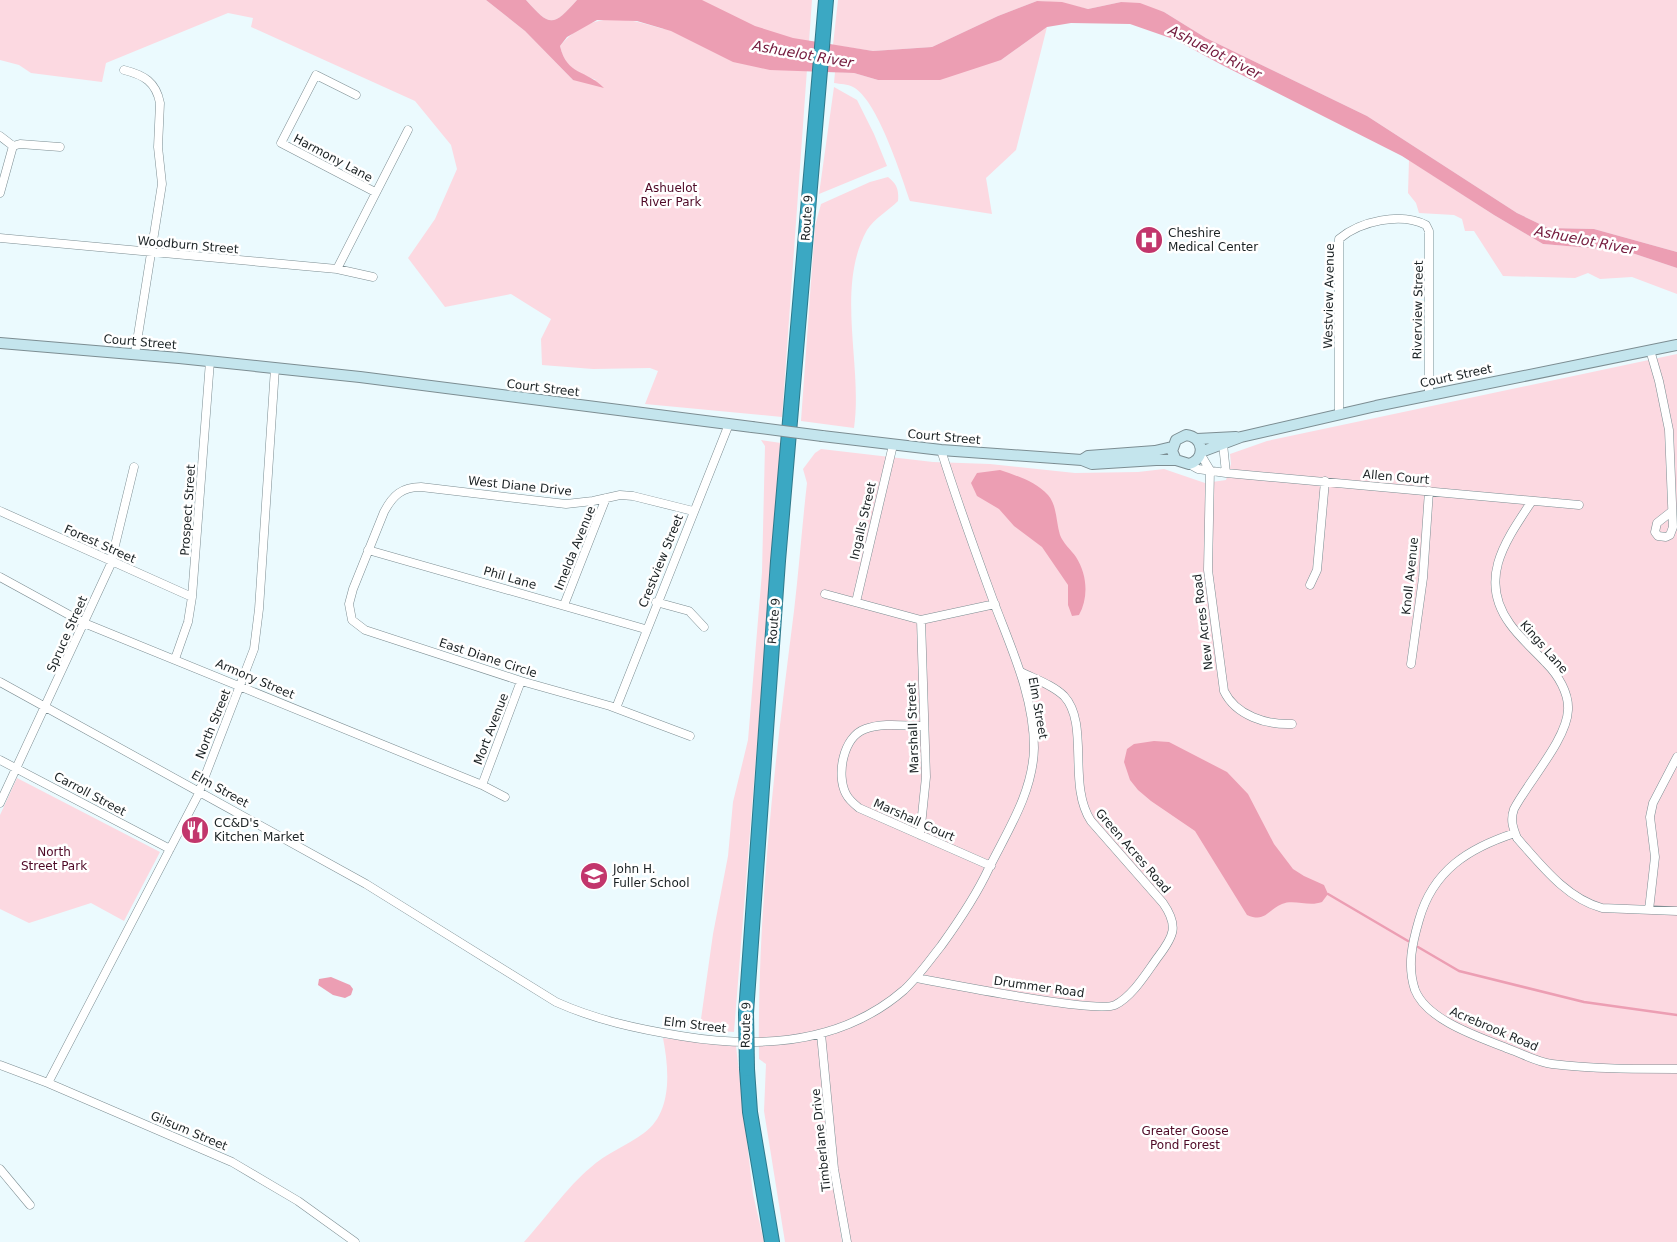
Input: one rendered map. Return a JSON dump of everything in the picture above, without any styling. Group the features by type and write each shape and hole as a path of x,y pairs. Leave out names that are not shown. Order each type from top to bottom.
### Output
{"highway":[{"name":"Route 9","path":"772,1242 752,1129 746,1070 746,1013 778,561 825,0"}],"main road":[{"name":"Court Street","path":"0,343 275,368 893,445 1082,460 1092,464 1176,460 1189,464 1196,461 1201,453 1241,437 1429,395 1677,345"},
{"name":"Court Street","path":"1082,460 1088,456 1155,451 1172,446 1182,436 1191,435 1197,439 1241,437"},
{"path":"1197,439 1201,453"},
{"path":"1172,446 1176,460"}],"street":[{"path":"124,70 145,76 159,96 160,103 158,147 162,184 135,354"},
{"name":"Harmony Lane","path":"356,95 316,75 281,143 375,192"},
{"path":"337,269 408,130"},
{"path":"0,136 13,146"},
{"path":"13,146 20,144 60,147"},
{"path":"0,192 13,146"},
{"name":"Westview Avenue","path":"1339,415 1339,239 1353,229 1382,221 1411,220 1426,225"},
{"name":"Riverview Street","path":"1426,225 1430,238 1429,395"},
{"name":"Woodburn Street","path":"0,238 337,269 374,276"},
{"path":"1650,350 1669,430 1671,512"},
{"name":"Prospect Street","path":"175,659 188,622 192,597 210,361"},
{"name":"North Street","path":"48,1083 170,849 198,790 240,685 257,632 275,368"},
{"name":"Crestview Street","path":"616,708 645,629 729,424"},
{"path":"1223,444 1226,473"},
{"name":"Ingalls Street","path":"856,602 893,445"},
{"name":"Elm Street","path":"0,682 366,884 540,992 576,1011 633,1027 710,1040 774,1041 821,1034 867,1016 916,978 971,903 1022,802 1032,764 1033,735 1021,672 941,450"},
{"path":"1201,453 1210,470"},
{"name":"Allen Court","path":"1189,464 1198,469 1226,473 1579,505"},
{"name":"Spruce Street","path":"0,803 46,707 111,561 134,467"},
{"name":"New Acres Road","path":"1210,470 1208,570 1224,691 1228,699 1242,711 1267,722 1292,724"},
{"path":"1310,585 1317,570 1325,482"},
{"name":"West Diane Drive","path":"368,550 384,512 396,494 411,487 566,504 620,495 633,496 693,510"},
{"name":"Knoll Avenue","path":"1411,664 1423,578 1429,491"},
{"name":"Imelda Avenue","path":"564,605 606,498"},
{"name":"Kings Lane","path":"1516,833 1511,817 1514,809 1560,736 1567,721 1568,708 1561,682 1511,626 1501,610 1496,597 1496,573 1502,549 1532,501"},
{"name":"Forest Street","path":"0,512 192,597"},
{"name":"Phil Lane","path":"368,550 645,629"},
{"name":"East Diane Circle","path":"368,550 349,604 349,613 356,625 521,681 616,708 690,736"},
{"name":"Armory Street","path":"0,577 84,623 482,785 505,797"},
{"path":"825,594 921,620 995,604"},
{"path":"656,602 690,612 704,627"},
{"name":"Marshall Street","path":"920,835 926,777 921,620"},
{"name":"Green Acres Road","path":"1021,672 1054,688 1070,704 1076,722 1079,791 1087,814 1163,903 1172,918 1174,926 1171,937 1146,974"},
{"name":"Mort Avenue","path":"482,785 521,681"},
{"name":"Marshall Court","path":"924,726 881,726 865,729 855,735 843,757 842,771 845,793 859,808 990,866"},
{"path":"1649,910 1655,857 1650,817 1653,803 1677,757"},
{"name":"Carroll Street","path":"0,760 170,849"},
{"path":"1516,833 1517,838 1542,866 1576,897 1602,908 1677,911"},
{"name":"Acrebrook Road","path":"1516,833 1485,843 1470,852 1445,873 1435,886 1421,914 1412,950 1410,965 1416,992 1439,1017 1455,1027 1539,1061 1574,1066 1677,1069"},
{"name":"Drummer Road","path":"916,978 1026,997 1101,1007 1115,1005 1124,999 1146,974"},
{"name":"Timberlane Drive","path":"821,1034 834,1170 847,1242"},
{"name":"Gilsum Street","path":"0,1066 48,1083 232,1162 298,1201 355,1242"},
{"path":"0,1169 30,1205"}],"green space":[{"name":"Ashuelot River Park","path":"0,0 486,0 525,31 573,80 596,80 572,68 565,60 560,46 571,35 595,22 621,19 663,29 702,0 812,0 782,417 645,404 658,371 650,368 593,369 542,365 541,339 551,319 511,294 445,307 408,258 435,219 457,169 451,145 415,101 251,27 253,18 228,13 106,63 102,82 31,73 19,65 0,60"},
{"path":"526,0 577,0 557,19 552,20 546,19"},
{"path":"838,0 1677,0 1677,252 1594,229 1548,228 1517,213 1367,116 1206,38 1164,12 1121,2 1088,9 1062,3 1037,1 998,16 932,47 873,51 833,45"},
{"path":"1047,27 1016,150 986,178 992,214 910,201 887,139 871,106 862,94 853,87 834,83 835,72 854,73 878,80 1001,60"},
{"path":"834,87 857,100 887,166 819,194"},
{"path":"1409,160 1543,244 1626,251 1677,268 1677,294 1632,277 1600,279 1588,273 1575,278 1503,276 1474,231 1465,231 1462,219 1454,215 1419,213 1416,203 1408,193"},
{"path":"888,177 897,187 898,201 867,230 858,253 853,277 851,302 856,404 854,428 801,421 815,226 821,204 870,182"},
{"name":"Greater Goose Pond Forest","path":"1677,354 1677,1242 850,1242 846,1216 838,1216 842,1242 785,1242 764,1111 766,1064 759,1059 761,947 774,779 807,483 803,469 815,453 821,449 933,462 990,464 1075,473 1138,472 1164,469 1205,483 1226,480 1231,464 1230,454 1267,441"},
{"path":"761,440 781,443 734,1032 706,1030 700,1026 713,934 728,856 733,802 748,740 762,572 765,446"},
{"name":"North Street Park","path":"17,778 160,852 124,921 91,903 29,923 0,909 0,815"},
{"path":"663,1038 736,1046 753,1194 764,1242 524,1242 582,1175 596,1163 644,1133 660,1114 667,1089 667,1063"}],"water":[{"name":"Ashuelot River","path":"486,0 526,0 546,19 552,20 562,15 577,0 702,0 755,26 793,38 873,51 932,47 998,16 1037,1 1062,2 1088,9 1121,2 1140,3 1164,12 1206,38 1367,116 1517,213 1548,228 1594,229 1677,252 1677,268 1626,251 1543,244 1402,156 1176,40 1130,24 1071,23 1047,27 1001,60 940,80 878,80 854,73 770,70 733,62 671,31 637,21 597,20 567,37 560,46 567,63 604,88 573,80 525,31"},
{"path":"1000,470 1032,483 1043,490 1051,499 1060,535 1076,557 1083,571 1085,593 1079,615 1072,616 1068,605 1068,585 1042,547 1014,526 999,509 977,496 971,483 977,473"},
{"path":"1154,741 1169,742 1227,772 1248,794 1274,844 1293,869 1324,885 1328,894 1322,902 1312,904 1291,902 1282,904 1262,917 1258,918 1247,915 1195,831 1151,801 1130,780 1124,762 1127,749 1134,744"},
{"path":"331,977 350,985 353,989 351,995 345,998 333,995 318,985 319,979"}],"waterway":[{"path":"1328,894 1408,941"},
{"path":"1418,947 1459,971 1584,1002 1677,1015"}],"place":[{"name":"Cheshire Medical Center","path":"1149,240"},
{"name":"CC&D's Kitchen Market","path":"195,830"},
{"name":"John H. Fuller School","path":"594,876"}]}
